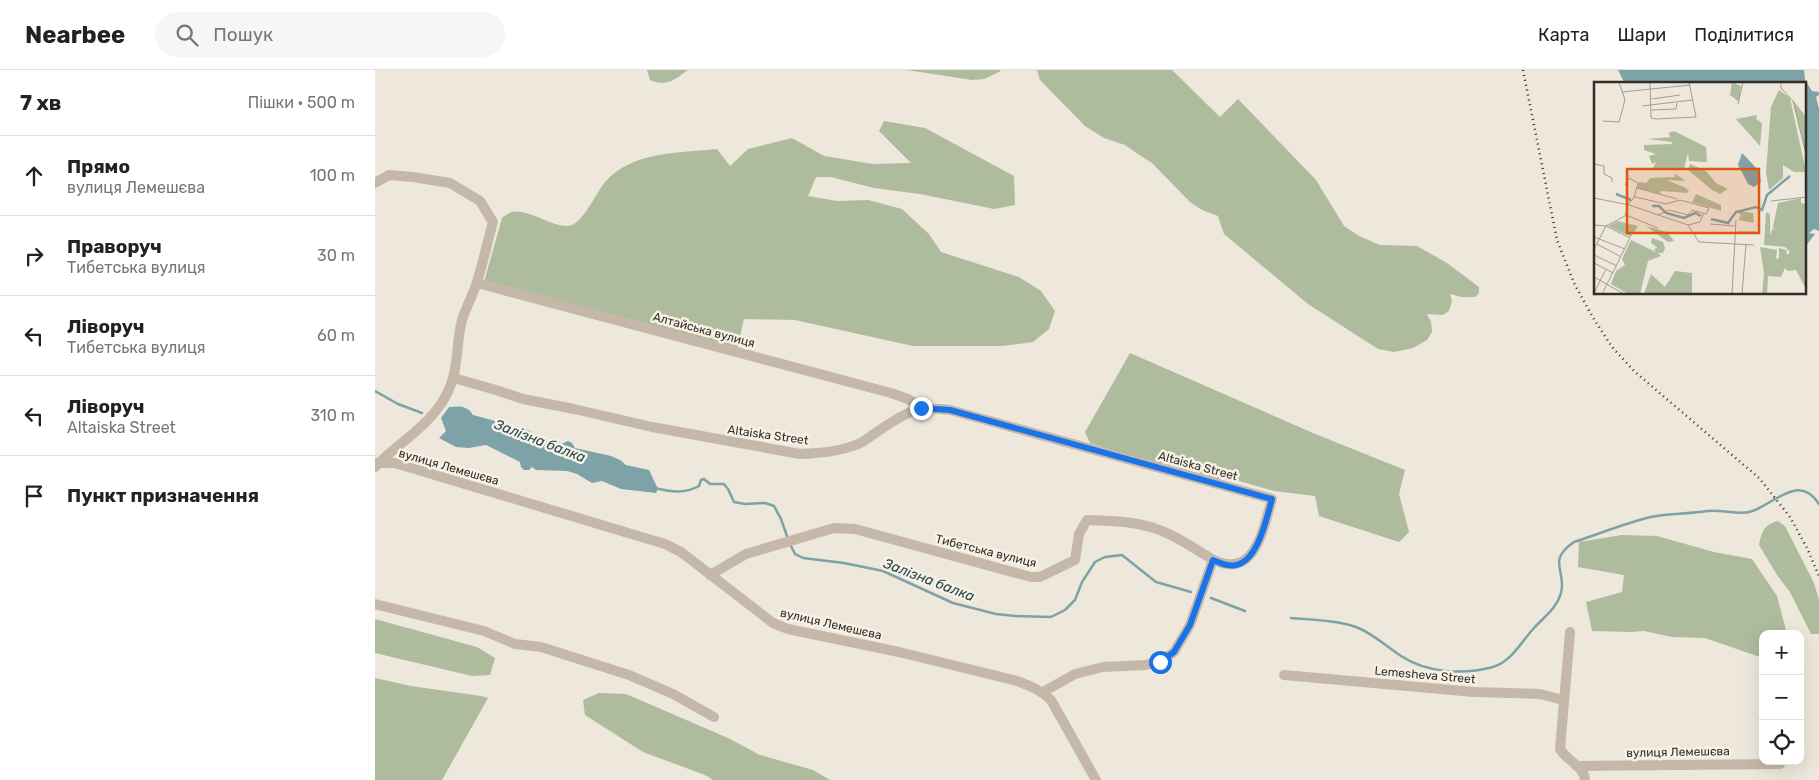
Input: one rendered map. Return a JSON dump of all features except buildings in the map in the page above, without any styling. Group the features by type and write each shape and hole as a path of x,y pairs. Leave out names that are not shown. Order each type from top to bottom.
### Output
{"street":[{"path":"375,183 389,175 450,183 480,201 493,222 477,283 463,319 454,378 449,390 439,406 422,426 376,465"},
{"name":"Алтайська вулиця","path":"477,283 891,393 908,399 921,408"},
{"name":"Altaiska Street","path":"454,378 523,399 661,428 800,454 824,453 859,444 907,412 921,408 950,410 1272,499"},
{"name":"вулиця Лемешєва","path":"376,465 395,464 665,544 681,552 773,624 1017,681 1033,686 1043,692"},
{"name":"Тибетська вулиця","path":"710,575 746,554 834,528 855,529 1031,577 1040,577 1075,560 1079,534 1087,520 1126,522 1162,531 1213,560 1227,565 1236,565 1244,562 1258,543 1272,499"},
{"path":"1096,780 1051,700 1043,692 1075,674 1103,667 1145,666 1160,662 1174,652 1190,625 1213,560"},
{"path":"375,604 484,631 515,644 541,647 629,675 673,694 714,717"},
{"path":"1570,632 1559,749 1585,775 1585,780"},
{"name":"Lemesheva Street","path":"1284,675 1474,692 1541,694 1563,700"},
{"name":"вулиця Лемешєва","path":"1579,768 1759,764"}],"green space":[{"path":"647,70 688,70 666,83 661,83 650,80"},
{"path":"907,70 1001,70 984,79 972,80"},
{"path":"1037,70 1172,70 1220,117 1238,99 1316,180 1344,226 1359,236 1380,245 1417,246 1447,263 1479,287 1479,293 1475,297 1461,297 1450,294 1452,301 1449,311 1443,315 1427,314 1431,322 1432,332 1427,340 1413,348 1394,352 1378,349 1308,304 1224,234 1218,216 1202,210 1190,202 1152,163 1125,145 1104,138 1085,126 1040,80"},
{"path":"884,121 925,128 1014,176 1015,205 994,209 920,194 874,188 831,177 816,177 808,196 837,201 868,200 902,209 929,234 941,252 1019,277 1041,291 1055,311 1049,329 1033,342 1002,346 913,346 795,320 744,319 737,350 484,282 502,218 512,212 519,212 561,225 568,226 574,224 583,216 606,181 617,171 630,164 658,155 717,149 730,166 748,149 792,138 824,156 873,164 911,163 879,131"},
{"path":"1130,353 1313,433 1405,470 1399,494 1409,532 1399,542 1319,516 1315,496 1274,491 1229,478 1204,480 1090,443 1085,432"},
{"path":"1778,521 1785,526 1814,583 1819,600 1819,634 1811,634 1790,592 1759,545 1764,529"},
{"path":"1622,535 1657,536 1714,552 1752,559 1777,596 1786,630 1759,630 1759,657 1705,638 1672,637 1644,631 1592,631 1586,602 1622,592 1624,575 1578,567 1579,542"},
{"path":"375,619 477,647 495,658 490,675 472,676 375,653"},
{"path":"375,678 411,686 488,698 442,780 375,780"},
{"path":"599,693 626,694 728,738 760,755 813,770 830,780 713,780 705,775 643,752 585,715 583,700"}],"water":[{"path":"1618,70 1804,70 1806,82 1624,82"},
{"path":"1807,83 1812,91 1819,92 1819,95 1816,97 1819,109 1819,231 1814,229 1809,233 1815,234 1807,244"},
{"path":"449,407 463,407 468,409 473,415 528,430 550,443 557,440 561,444 568,441 575,448 611,456 626,465 649,470 658,489 656,493 621,489 602,481 592,483 577,474 567,471 536,470 532,467 529,470 524,470 520,462 486,445 469,448 456,447 439,438 446,431 441,418"}],"waterway":[{"path":"375,391 398,404 422,413"},
{"name":"Залізна балка","path":"655,488 672,491 694,489 704,479 710,484 724,484 734,502 745,504 765,503 774,506 788,539"},
{"name":"Залізна балка","path":"1291,618 1332,622 1356,627 1373,636 1411,662 1422,666 1458,672 1481,670 1493,667 1506,660 1553,608 1561,593 1562,578 1559,561 1561,555 1574,542 1651,517 1712,511 1749,512 1794,491 1802,491 1811,495 1819,504"},
{"name":"Залізна балка","path":"790,544 795,554 803,558 844,563 883,571 953,603 996,614 1051,617 1065,610 1075,600 1082,582 1095,562 1105,557 1122,555 1156,582 1191,592"},
{"path":"1211,598 1245,611"}],"railway":[{"path":"1523,70 1557,240 1574,283 1592,316 1612,347 1635,372 1759,478 1790,517 1807,548 1819,576"}],"route":[{"path":"921,408 950,410 1272,499 1258,543 1244,562 1236,565 1227,565 1213,560 1190,625 1174,652 1160,662"}]}
